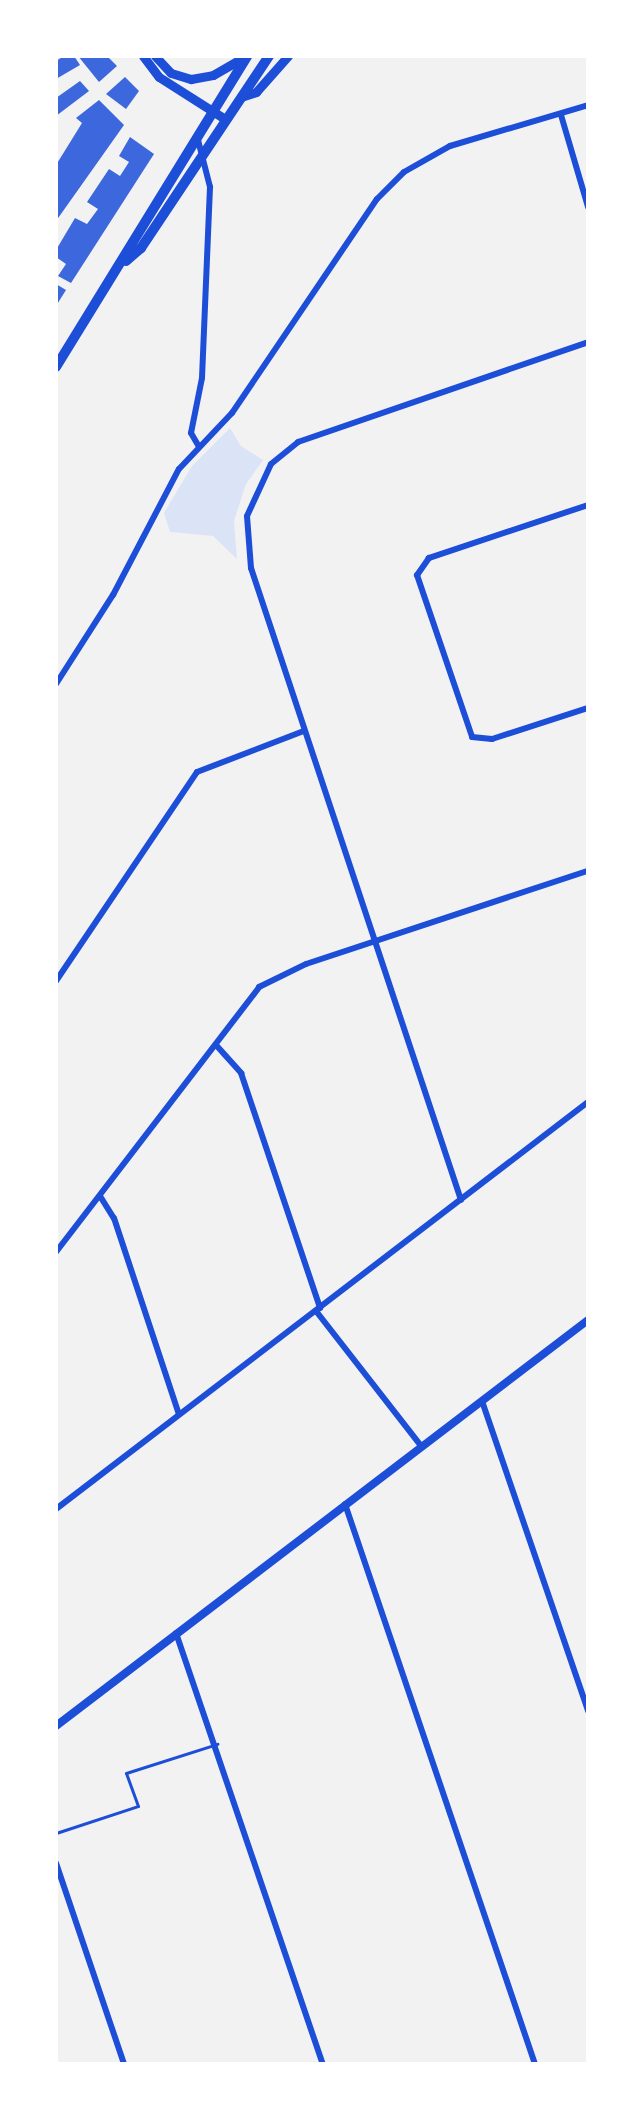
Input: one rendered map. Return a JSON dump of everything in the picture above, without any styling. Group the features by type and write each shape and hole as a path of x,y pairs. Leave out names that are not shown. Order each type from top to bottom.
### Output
{"main road":[{"path":"143,56 159,77 225,119"},
{"path":"155,56 171,73 191,79 213,75 246,56"},
{"path":"56,367 124,262 130,241 246,56"},
{"path":"124,262 141,248 269,56"},
{"path":"240,97 256,92 288,56"}],"street":[{"path":"56,684 113,595 174,478 232,413 360,221 393,182 450,146 588,105"},
{"path":"561,115 588,207"},
{"path":"196,135 209,178 202,378 191,433 199,447"},
{"path":"461,1200 251,568 246,536 251,500 284,452 342,423 588,342"},
{"path":"588,505 429,558 417,575 472,737 492,739 588,708"},
{"path":"56,981 197,772 304,731"},
{"path":"56,1252 216,1045 248,997 270,980 375,941 588,871"},
{"path":"216,1045 241,1073 318,1309 421,1446"},
{"path":"56,1509 588,1102"},
{"path":"100,1196 114,1218 179,1414"},
{"path":"56,1726 588,1320"},
{"path":"482,1401 588,1711"},
{"path":"345,1504 535,2064"},
{"path":"176,1633 217,1744 323,2064"},
{"path":"56,1863 124,2064"}],"lane":[{"path":"56,1833 138,1806 126,1773 217,1744"}],"shaded area":[{"path":"230,428 241,446 263,460 246,484 234,521 237,559 213,536 170,532 164,513 192,466"}],"building":[{"path":"64,56 74,56 80,65 56,79 56,61"},
{"path":"78,56 107,56 117,66 99,82"},
{"path":"125,77 139,91 126,109 106,94"},
{"path":"80,81 89,91 56,116 56,98"},
{"path":"99,100 124,125 56,221 56,165 82,123 76,118"},
{"path":"130,137 154,154 71,283 58,276 66,264 56,257 56,250 75,218 87,224 98,209 87,202 109,169 120,176 129,162 119,156"},
{"path":"56,284 66,290 56,306"}]}
